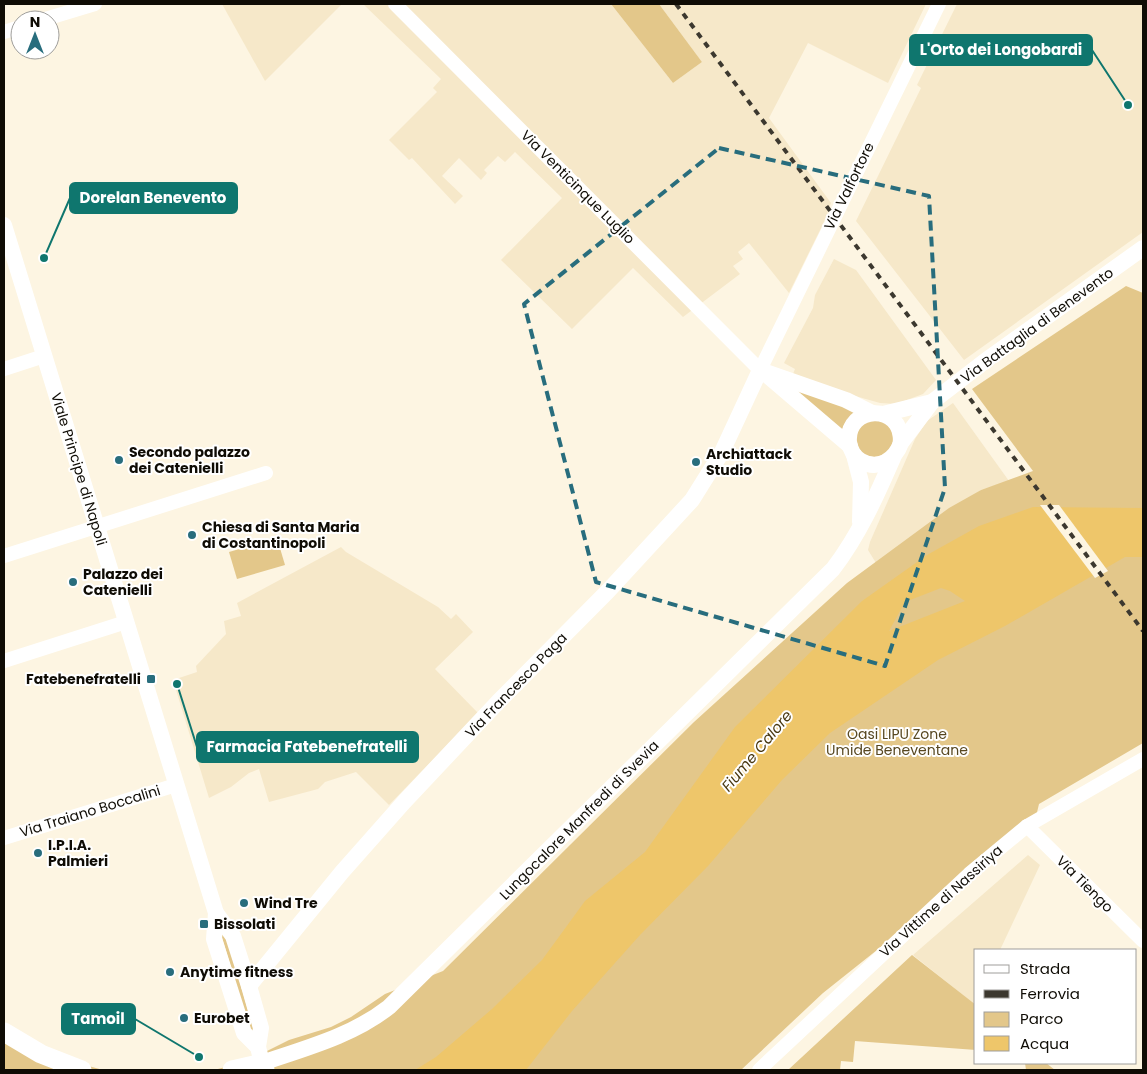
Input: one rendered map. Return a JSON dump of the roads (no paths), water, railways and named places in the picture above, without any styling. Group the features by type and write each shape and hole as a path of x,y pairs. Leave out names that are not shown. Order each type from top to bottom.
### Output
{"main road":[{"path":"4,1032 41,1054 82,1070"},
{"path":"232,1070 259,1051"}],"street":[{"path":"60,15 95,4"},
{"name":"Via Venticinque Luglio","path":"395,4 760,370 852,450"},
{"name":"Via Valfortore","path":"760,370 939,4"},
{"name":"Viale Principe di Napoli","path":"4,225 221,930"},
{"name":"Via Battaglia di Benevento","path":"901,443 932,402 985,361 1143,248"},
{"path":"4,368 44,356"},
{"name":"Via Venticinque Luglio","path":"760,370 846,400 877,413"},
{"name":"Via Francesco Paga","path":"249,986 342,872 404,802 498,702 608,591 692,500 722,452 760,370"},
{"name":"Via Battaglia di Benevento","path":"877,413 932,402"},
{"path":"877,413 895,422 899,428 901,443 893,458 877,465 861,461 852,450 851,428 856,421 877,413"},
{"name":"Lungocalore Manfredi di Svevia","path":"852,450 860,482 862,501 859,529"},
{"name":"Lungocalore Manfredi di Svevia","path":"259,1051 355,1030 389,1007 833,569 850,547 876,498 893,458"},
{"path":"4,556 266,473"},
{"path":"4,662 126,622"},
{"name":"Via Vittime di Nassiriya","path":"759,1070 969,874 1027,826 1143,759"},
{"name":"Via Traiano Boccalini","path":"4,838 176,785"},
{"name":"Via Tiengo","path":"1027,826 1143,941"},
{"path":"221,930 249,986 261,1028 259,1051 244,1033 214,939 221,930"}],"water":[{"name":"Fiume Calore","path":"1033,507 1143,508 1143,557 1125,557 1005,626 938,660 830,733 782,780 708,866 640,935 572,1011 526,1070 415,1070 436,1057 492,1009 542,960 585,901 645,852 735,727 862,601 927,555 979,526","holes":["941,588 950,591 965,601 889,631 905,602"]}],"railway":[{"path":"676,4 1143,631"}],"place":[{"name":"L'Orto dei Longobardi","path":"1128,105"},
{"name":"Dorelan Benevento","path":"44,258"},
{"name":"Secondo palazzo dei Catenielli","path":"119,460"},
{"name":"Archiattack Studio","path":"696,462"},
{"name":"Chiesa di Santa Maria di Costantinopoli","path":"192,535"},
{"name":"Palazzo dei Catenielli","path":"73,582"},
{"name":"Fatebenefratelli","path":"151,679"},
{"name":"Farmacia Fatebenefratelli","path":"177,684"},
{"name":"I.P.I.A. Palmieri","path":"38,853"},
{"name":"Wind Tre","path":"244,903"},
{"name":"Bissolati","path":"204,924"},
{"name":"Anytime fitness","path":"170,972"},
{"name":"Eurobet","path":"184,1018"},
{"name":"Tamoil","path":"199,1057"}],"park label":[{"name":"Oasi LIPU Zone Umide Beneventane","path":"897,742"}]}
